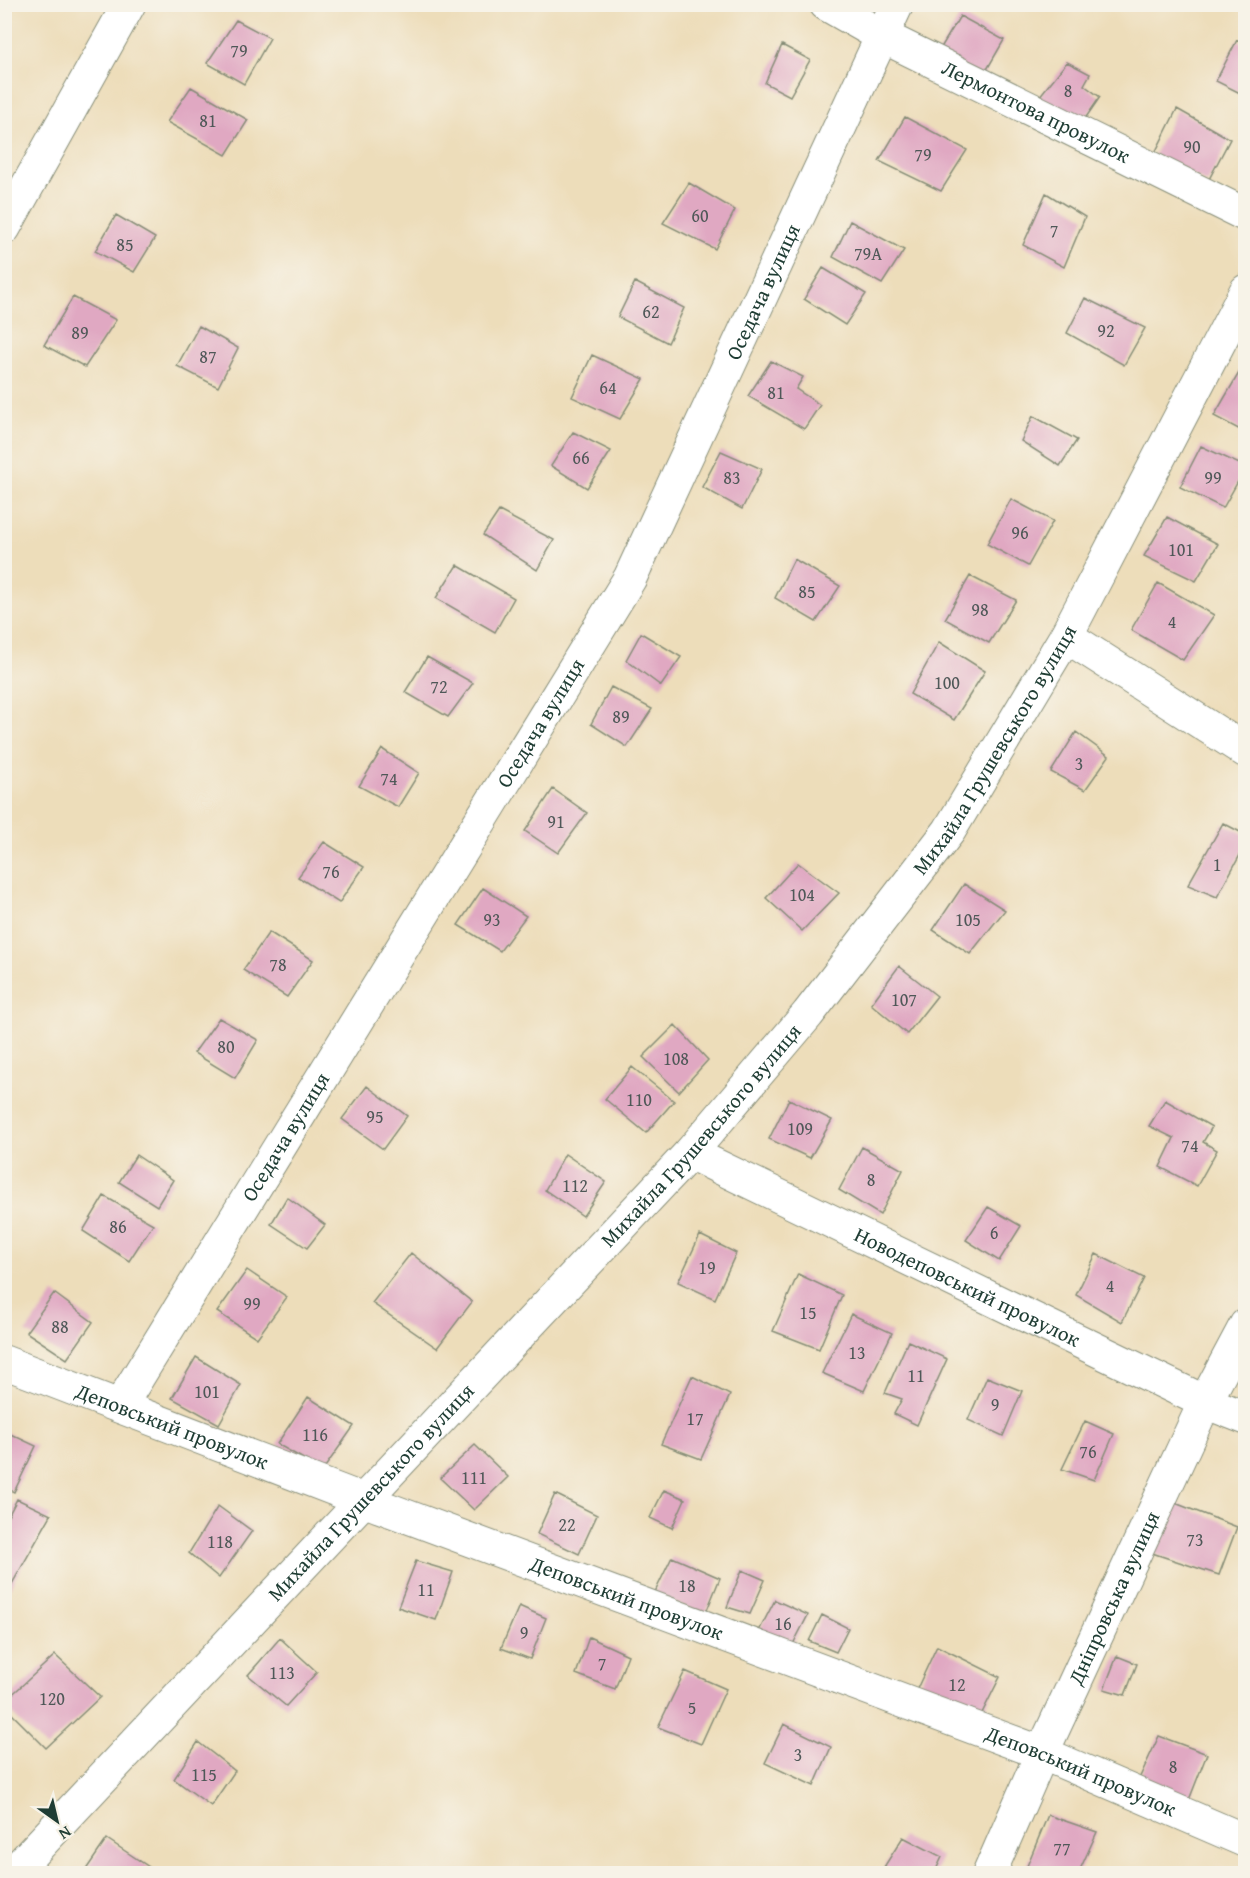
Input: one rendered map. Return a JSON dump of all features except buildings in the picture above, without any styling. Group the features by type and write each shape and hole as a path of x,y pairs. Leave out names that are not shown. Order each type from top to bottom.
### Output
{"street":[{"path":"4,228 129,4"},
{"name":"Лермонтова провулок","path":"826,4 882,36 1245,215"},
{"name":"Оседача вулиця","path":"120,1406 630,578 897,4"},
{"name":"Михайла Грушевського вулиця","path":"12,1874 690,1153 808,1014 949,831 1066,636 1245,291"},
{"path":"1066,636 1245,751"},
{"name":"Новодеповський провулок","path":"690,1153 1205,1402 1245,1418"},
{"name":"Дніпровська вулиця","path":"989,1874 1042,1752 1205,1402 1245,1325"},
{"name":"Деповський провулок","path":"4,1362 363,1500 1042,1752 1245,1841"}]}
